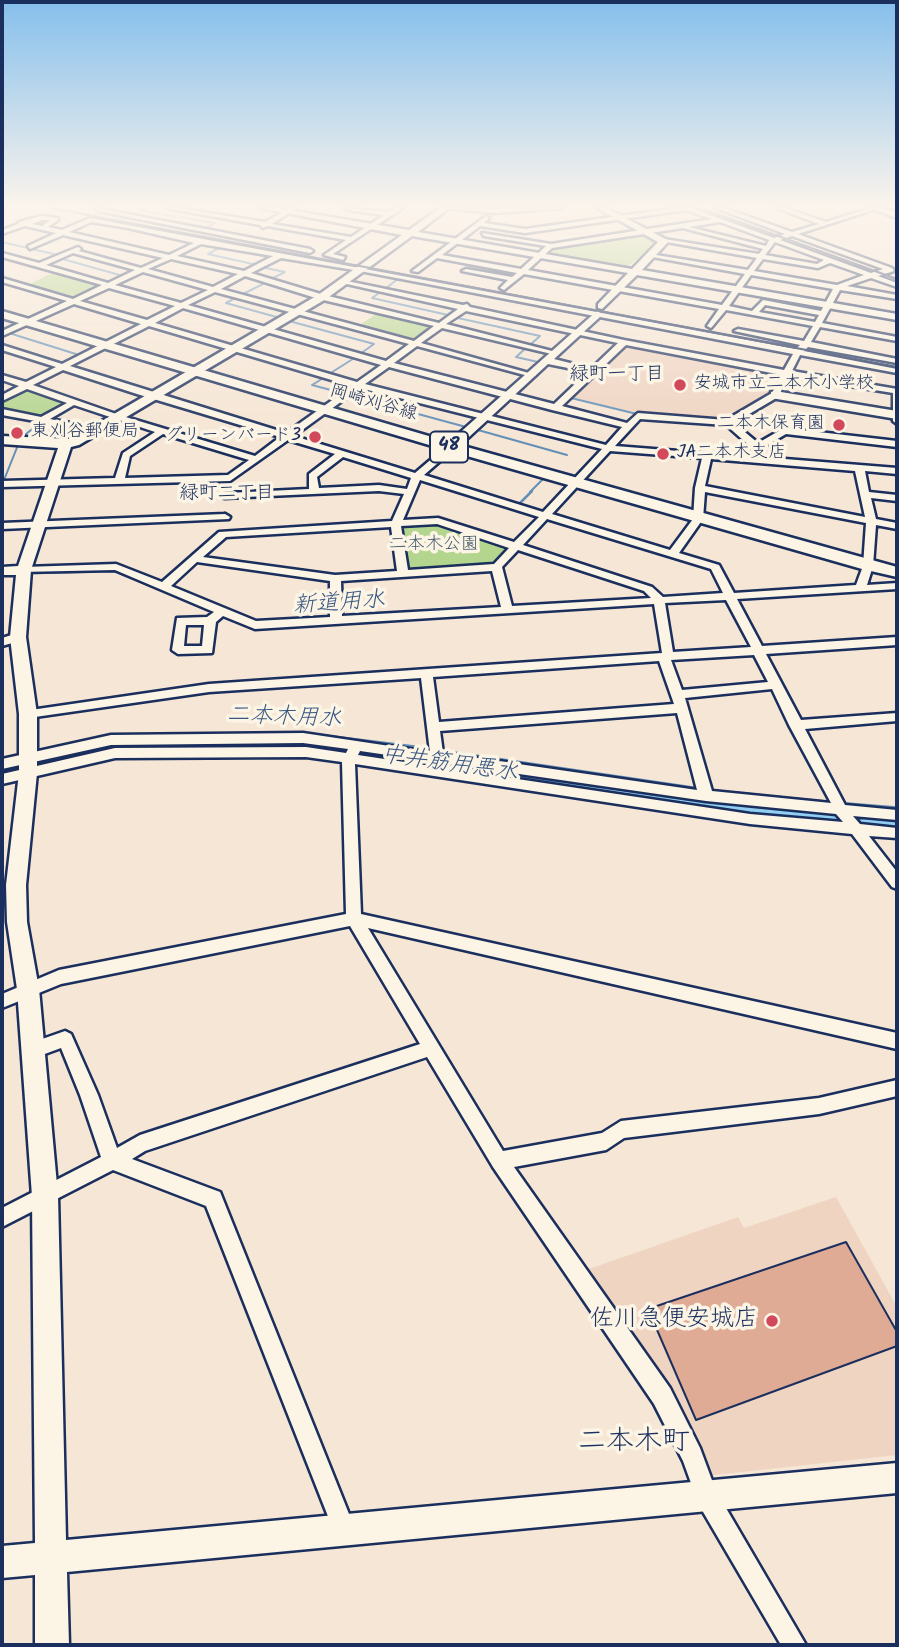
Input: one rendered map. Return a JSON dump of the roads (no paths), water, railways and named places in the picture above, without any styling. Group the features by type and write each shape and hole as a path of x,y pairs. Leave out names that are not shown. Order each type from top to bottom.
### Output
{"main road":[{"name":"岡崎刈谷線","path":"2,311 326,408 897,572"},
{"name":"岡崎刈谷線","path":"868,564 897,566"}],"street":[{"path":"18,285 358,385 607,448 897,471"},
{"path":"2,334 107,285 388,364 628,426"},
{"path":"194,285 532,375"},
{"path":"2,398 223,285"},
{"path":"280,285 441,326 552,357 594,372"},
{"path":"2,440 65,445 75,442 298,312 338,285"},
{"path":"355,285 624,342 897,392 897,417 775,395"},
{"path":"449,285 485,293 711,326 897,361"},
{"path":"488,285 705,335 897,371"},
{"path":"504,288 507,285"},
{"path":"597,285 773,323 778,317"},
{"path":"403,573 396,524 417,476 579,333 623,285"},
{"path":"713,285 825,308"},
{"path":"711,326 739,285"},
{"path":"824,285 897,298"},
{"path":"728,423 775,395 838,287 844,285"},
{"path":"2,484 230,478 485,293"},
{"path":"754,313 763,302 897,317"},
{"path":"722,310 754,313 897,339"},
{"path":"691,355 705,335"},
{"path":"555,408 624,342"},
{"path":"2,346 153,396 716,567 841,810 897,883"},
{"path":"2,377 116,417 256,459"},
{"path":"42,420 74,402"},
{"path":"2,412 93,430"},
{"path":"195,559 335,578 497,567 638,416 728,423 757,447 759,460"},
{"path":"119,482 126,455 162,431"},
{"path":"757,447 784,431 897,444"},
{"path":"52,1645 45,1196 29,989 18,922 16,885 28,766 28,714 18,637 24,570 65,445"},
{"path":"314,491 312,476 342,453"},
{"path":"672,554 699,516 700,488 707,456"},
{"path":"859,468 871,521 868,564 860,588"},
{"path":"223,534 230,478"},
{"path":"227,496 379,488 410,492"},
{"path":"700,488 897,526"},
{"path":"865,494 897,498"},
{"path":"2,526 225,517"},
{"path":"164,586 223,534 438,521 648,589 659,599 666,656 706,796"},
{"path":"2,571 116,567 164,586 217,615 255,625 897,586"},
{"path":"497,567 507,609"},
{"path":"335,578 337,620"},
{"path":"2,642 18,637"},
{"path":"28,714 209,688 897,641"},
{"path":"426,673 437,757"},
{"path":"433,727 680,701 775,685"},
{"path":"795,725 897,717"},
{"path":"353,752 750,819 897,833"},
{"path":"353,752 348,764 354,919 499,1161 662,1396 692,1456 708,1497 794,1645"},
{"path":"2,764 28,766 115,753 353,752 437,757 706,796 897,816"},
{"path":"2,779 28,766"},
{"path":"2,1001 59,977 354,919 897,1041"},
{"path":"34,1051 65,1039 89,1095 112,1161"},
{"path":"2,1218 140,1144 430,1048"},
{"path":"499,1161 606,1141 621,1130 819,1106 897,1088"},
{"path":"112,1161 213,1199 344,1529"},
{"path":"2,1562 897,1478"}],"waterway":[{"path":"241,295 261,285"},
{"path":"385,289 390,285"},
{"path":"72,299 86,293"},
{"path":"379,293 372,298 448,315"},
{"path":"237,297 226,303 280,318"},
{"path":"458,318 540,336 530,345"},
{"path":"289,321 374,344 360,354"},
{"path":"9,333 79,355"},
{"path":"527,347 516,357 538,362"},
{"path":"329,374 356,357"},
{"path":"325,377 312,385 342,393"},
{"path":"348,395 466,427"},
{"path":"573,396 571,398 637,414"},
{"path":"21,438 41,422"},
{"path":"478,430 567,455"},
{"path":"4,480 18,445"},
{"path":"530,492 544,478"},
{"path":"519,504 532,491"},
{"name":"新道用水","path":"35,573 114,571 255,628"},
{"name":"二本木用水","path":"308,734 431,749"},
{"name":"中井筋用悪水","path":"2,772 121,746 307,745 745,810 897,825"},
{"name":"二本木用水","path":"441,751 693,788"},
{"name":"二本木用水","path":"714,791 825,802"},
{"name":"二本木用水","path":"847,804 897,808"}],"railway":[{"path":"460,285 897,367"}],"place":[{"name":"安城市立二本木小学校","path":"680,385"},
{"name":"二本木保育園","path":"839,425"},
{"name":"東刈谷郵便局","path":"17,433"},
{"name":"グリーンバード3","path":"315,437"},
{"name":"JA二本木支店","path":"663,454"},
{"name":"佐川急便安城店","path":"772,1321"}],"district":[{"name":"緑町一丁目","path":"617,376"},
{"name":"緑町二丁目","path":"227,495"},
{"name":"二本木町","path":"634,1444"}],"park label":[{"name":"二本木公園","path":"434,546"}]}
